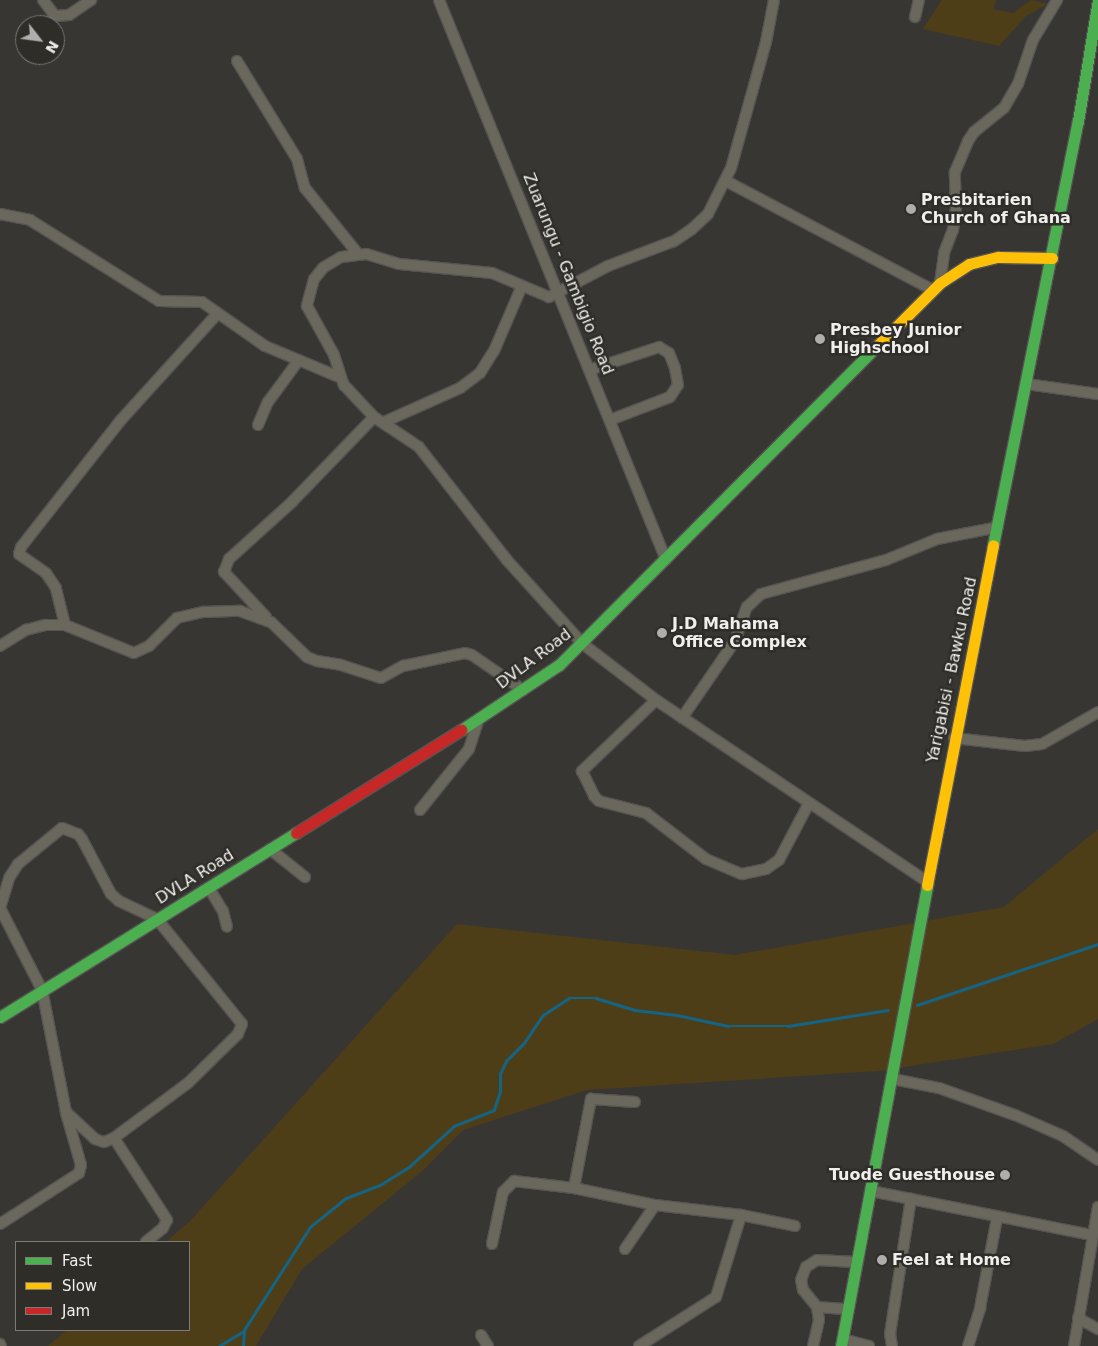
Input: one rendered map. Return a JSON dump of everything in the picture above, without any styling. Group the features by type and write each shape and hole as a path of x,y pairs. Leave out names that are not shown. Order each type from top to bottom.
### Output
{"main road":[{"name":"Yarigabisi - Bawku Road","path":"842,1342 892,1079 926,881 1052,258 1098,0"},
{"name":"DVLA Road","path":"0,1016 479,719 523,690 584,644 937,286 969,264 998,257 1052,258"}],"street":[{"path":"43,0 55,16 69,15 91,0"},
{"name":"Zuarungu - Gambigio Road","path":"439,0 666,560"},
{"path":"339,377 334,355 307,306 308,295 323,268 341,257 358,254 399,264 498,274 545,296 558,292 608,266 658,248 692,229 708,214 726,181 761,60 774,0"},
{"path":"915,17 919,0"},
{"path":"726,181 937,286 944,253 953,230 956,209 955,172 968,141 974,132 1004,108 1018,84 1033,40 1056,0"},
{"path":"237,61 297,159 305,188 358,254"},
{"path":"0,214 30,220 159,301 202,302 265,346 339,377 374,417 419,447 507,560 584,644 656,700 808,805 926,881"},
{"path":"384,422 460,388 480,373 494,351 522,286"},
{"path":"65,625 56,588 46,573 19,554 20,547 121,420 218,313"},
{"path":"590,370 659,347 669,353 675,368 678,385 670,396 610,420"},
{"path":"258,425 268,402 299,360"},
{"path":"1026,384 1098,394"},
{"path":"374,417 292,502 234,552 225,566 227,577 307,657 317,661 341,665 381,678 403,666 465,653 472,655 523,690"},
{"path":"682,718 735,641 747,607 761,594 886,560 937,540 998,527"},
{"path":"0,646 26,630 45,625 65,625 134,653 149,646 177,618 230,610 256,615 272,622"},
{"path":"656,700 582,770 594,796 599,801 646,813 706,859 742,874 766,869 779,860 808,805"},
{"path":"954,738 1025,746 1042,744 1098,712"},
{"path":"420,810 469,749 479,719"},
{"path":"0,1224 79,1173 81,1165 66,1112 42,990 0,909 9,878 18,864 62,828 78,834 82,839 111,894 119,901 157,919 242,1024 241,1030 188,1083 114,1138 100,1142 66,1112"},
{"path":"270,849 305,877"},
{"path":"209,888 223,911 227,927"},
{"path":"892,1079 939,1088 1015,1115 1063,1136 1098,1160"},
{"path":"574,1188 591,1099 635,1102"},
{"path":"114,1138 167,1220 162,1228 147,1241"},
{"path":"492,1244 507,1185 514,1181 574,1188 655,1205 741,1215 795,1226"},
{"path":"870,1192 1090,1236"},
{"path":"892,1346 890,1334 911,1199"},
{"path":"625,1248 655,1205"},
{"path":"1074,1346 1087,1275 1090,1236 1098,1207"},
{"path":"638,1346 716,1297 741,1215"},
{"path":"968,1346 980,1308 997,1218"},
{"path":"813,1346 819,1320 818,1307 803,1290 801,1280 806,1267 817,1260 856,1262"},
{"path":"818,1307 848,1309"},
{"path":"1078,1318 1098,1329"},
{"path":"481,1335 488,1346"},
{"path":"842,1342 862,1345"}],"shaded area":[{"path":"942,0 996,0 993,9 1013,13 1031,0 1047,4 1026,16 999,46 923,29"},
{"path":"1098,829 1098,1019 1053,1044 878,1071 587,1090 463,1130 421,1172 302,1269 256,1346 48,1346 66,1331 190,1331 190,1241 167,1241 191,1220 457,924 735,955 1004,907"}],"waterway":[{"path":"917,1005 1098,944"},
{"path":"243,1346 244,1330 310,1227 346,1198 380,1185 409,1167 454,1126 494,1110 500,1092 500,1074 506,1061 524,1043 543,1015 569,998 596,998 635,1010 677,1015 728,1026 788,1026 888,1010"},
{"path":"219,1346 244,1331"}],"traffic: fast":[{"path":"993,545 1078,121 1098,0"},
{"path":"461,730 559,665 874,349"},
{"path":"0,1017 296,833"},
{"path":"841,1346 927,885"}],"traffic: slow":[{"path":"874,349 940,283 969,264 998,257 1052,258"},
{"path":"927,885 993,545"}],"traffic: jam":[{"path":"296,833 461,730"}],"place":[{"name":"Presbitarien Church of Ghana","path":"911,209"},
{"name":"Presbey Junior Highschool","path":"820,339"},
{"name":"J.D Mahama Office Complex","path":"662,633"},
{"name":"Tuode Guesthouse","path":"1005,1175"},
{"name":"Feel at Home","path":"882,1260"}]}
